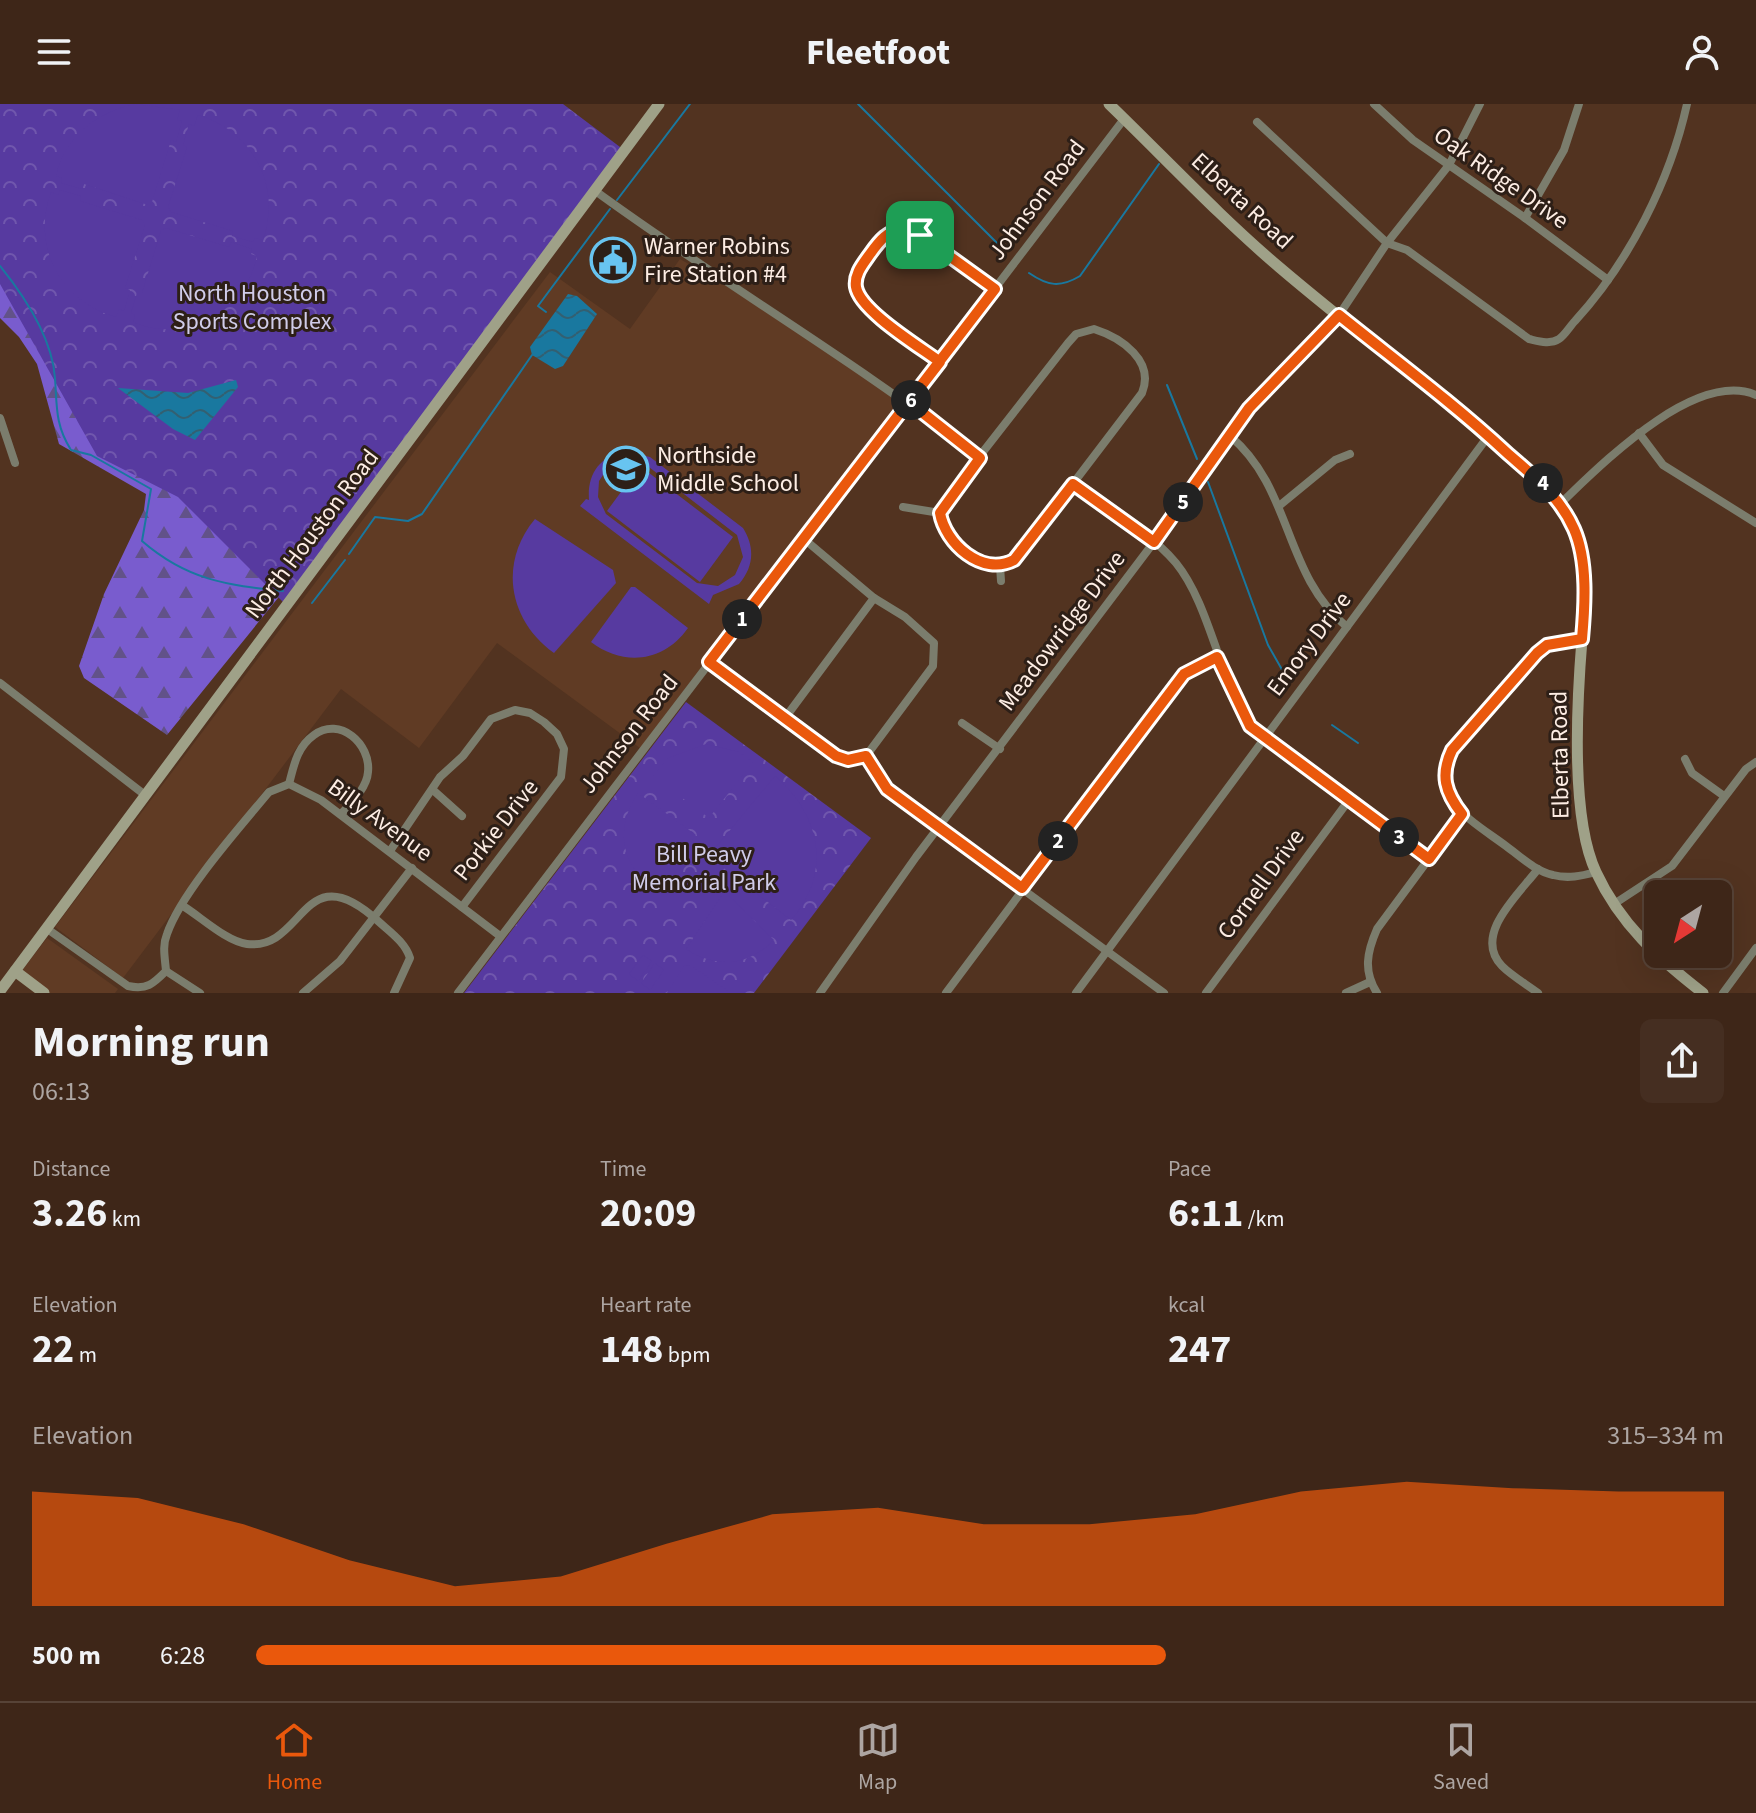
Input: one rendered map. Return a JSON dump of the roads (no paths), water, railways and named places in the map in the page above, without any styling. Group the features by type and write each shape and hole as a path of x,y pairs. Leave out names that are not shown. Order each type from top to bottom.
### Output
{"street":[{"name":"North Houston Road","path":"0,991 659,104"},
{"name":"Elberta Road","path":"1109,104 1278,267 1489,435 1535,475 1561,503 1575,531 1581,555 1582,639 1578,731 1582,821 1596,872 1614,904 1650,950 1703,993"},
{"name":"Meadowridge Drive","path":"820,993 916,857 1154,542 1249,408 1339,315 1387,243 1449,165 1480,104"},
{"path":"1525,218 1559,160 1579,104"},
{"path":"1257,122 1387,243 1407,250 1529,339 1546,343 1558,339 1608,280 1650,204 1679,137 1687,104"},
{"name":"Oak Ridge Drive","path":"1378,105 1413,140 1608,280"},
{"name":"Johnson Road","path":"458,993 1124,119"},
{"path":"594,190 685,257 796,325 909,402 980,458"},
{"path":"940,362 869,308 857,292 861,266 883,238 895,230 912,230 995,289"},
{"path":"1094,329 1108,333 1137,354 1146,372 1146,384 1021,552 1000,566 978,561 949,539 940,513 1076,334 1094,329"},
{"path":"1561,503 1639,433 1708,395 1727,390 1756,395"},
{"path":"0,418 15,463"},
{"path":"1639,433 1663,465 1756,523"},
{"name":"Emory Drive","path":"1076,993 1489,435"},
{"path":"1230,436 1247,451 1279,506 1318,601 1347,627"},
{"path":"1279,506 1335,460 1350,454"},
{"path":"1073,484 1154,542 1186,580 1239,709 1250,726 1429,859"},
{"path":"903,507 940,513"},
{"path":"709,662 836,756 848,760 866,756 933,666 934,643 804,539"},
{"path":"1000,566 1001,581"},
{"path":"785,718 874,598"},
{"path":"1582,639 1547,645 1537,653 1452,750 1444,767 1445,785 1462,814 1538,869 1564,877 1596,872"},
{"path":"946,993 1184,674 1217,657"},
{"path":"0,683 145,795"},
{"name":"Porkie Drive","path":"390,851 482,727 501,712 515,710 530,713 557,734 564,749 565,764 554,788 462,907"},
{"path":"962,723 1000,749"},
{"path":"289,784 297,755 315,734 333,728 352,736 363,748 368,772 359,792 341,814"},
{"path":"866,756 887,789 1164,993"},
{"path":"1685,759 1692,773 1724,796"},
{"path":"1614,904 1672,866 1724,796 1756,762"},
{"name":"Billy Avenue","path":"183,906 207,870 269,792 289,784 341,814 500,936"},
{"path":"433,790 462,816"},
{"name":"Cornell Drive","path":"1206,993 1349,800"},
{"path":"1377,993 1370,982 1368,949 1377,929 1462,814"},
{"path":"303,993 340,961 412,868"},
{"path":"1538,869 1493,929 1491,944 1501,966 1538,993"},
{"path":"46,928 128,986 142,989 153,985 166,971 164,945 167,931 183,906 245,944 263,943 281,934 309,903 342,897 373,917 407,948 410,958 394,993"},
{"path":"1723,993 1756,948"},
{"path":"15,971 44,993"},
{"path":"166,971 200,993"},
{"path":"1346,993 1370,982"}],"water":[{"path":"568,294 577,296 597,314 563,366 555,369 532,355 530,347"},
{"path":"236,380 238,387 195,440 173,429 118,388 188,393"}],"waterway":[{"path":"617,200 690,104"},
{"path":"858,104 1005,251"},
{"path":"1029,273 1054,284 1080,276 1159,164"},
{"path":"546,312 538,306 610,209"},
{"path":"0,266 28,304 49,348 59,424 71,450 91,455 151,489 142,541 191,572 225,583 283,591"},
{"path":"349,554 375,517 408,521 422,514 532,355"},
{"path":"1167,385 1197,459"},
{"path":"1208,482 1268,645 1289,682"},
{"path":"312,603 345,560"},
{"path":"1332,725 1358,743"}],"place":[{"name":"Warner Robins Fire Station #4","path":"613,260"},
{"name":"Northside Middle School","path":"626,469"}],"park label":[{"name":"North Houston Sports Complex","path":"252,307"},
{"name":"Bill Peavy Memorial Park","path":"704,868"}]}
